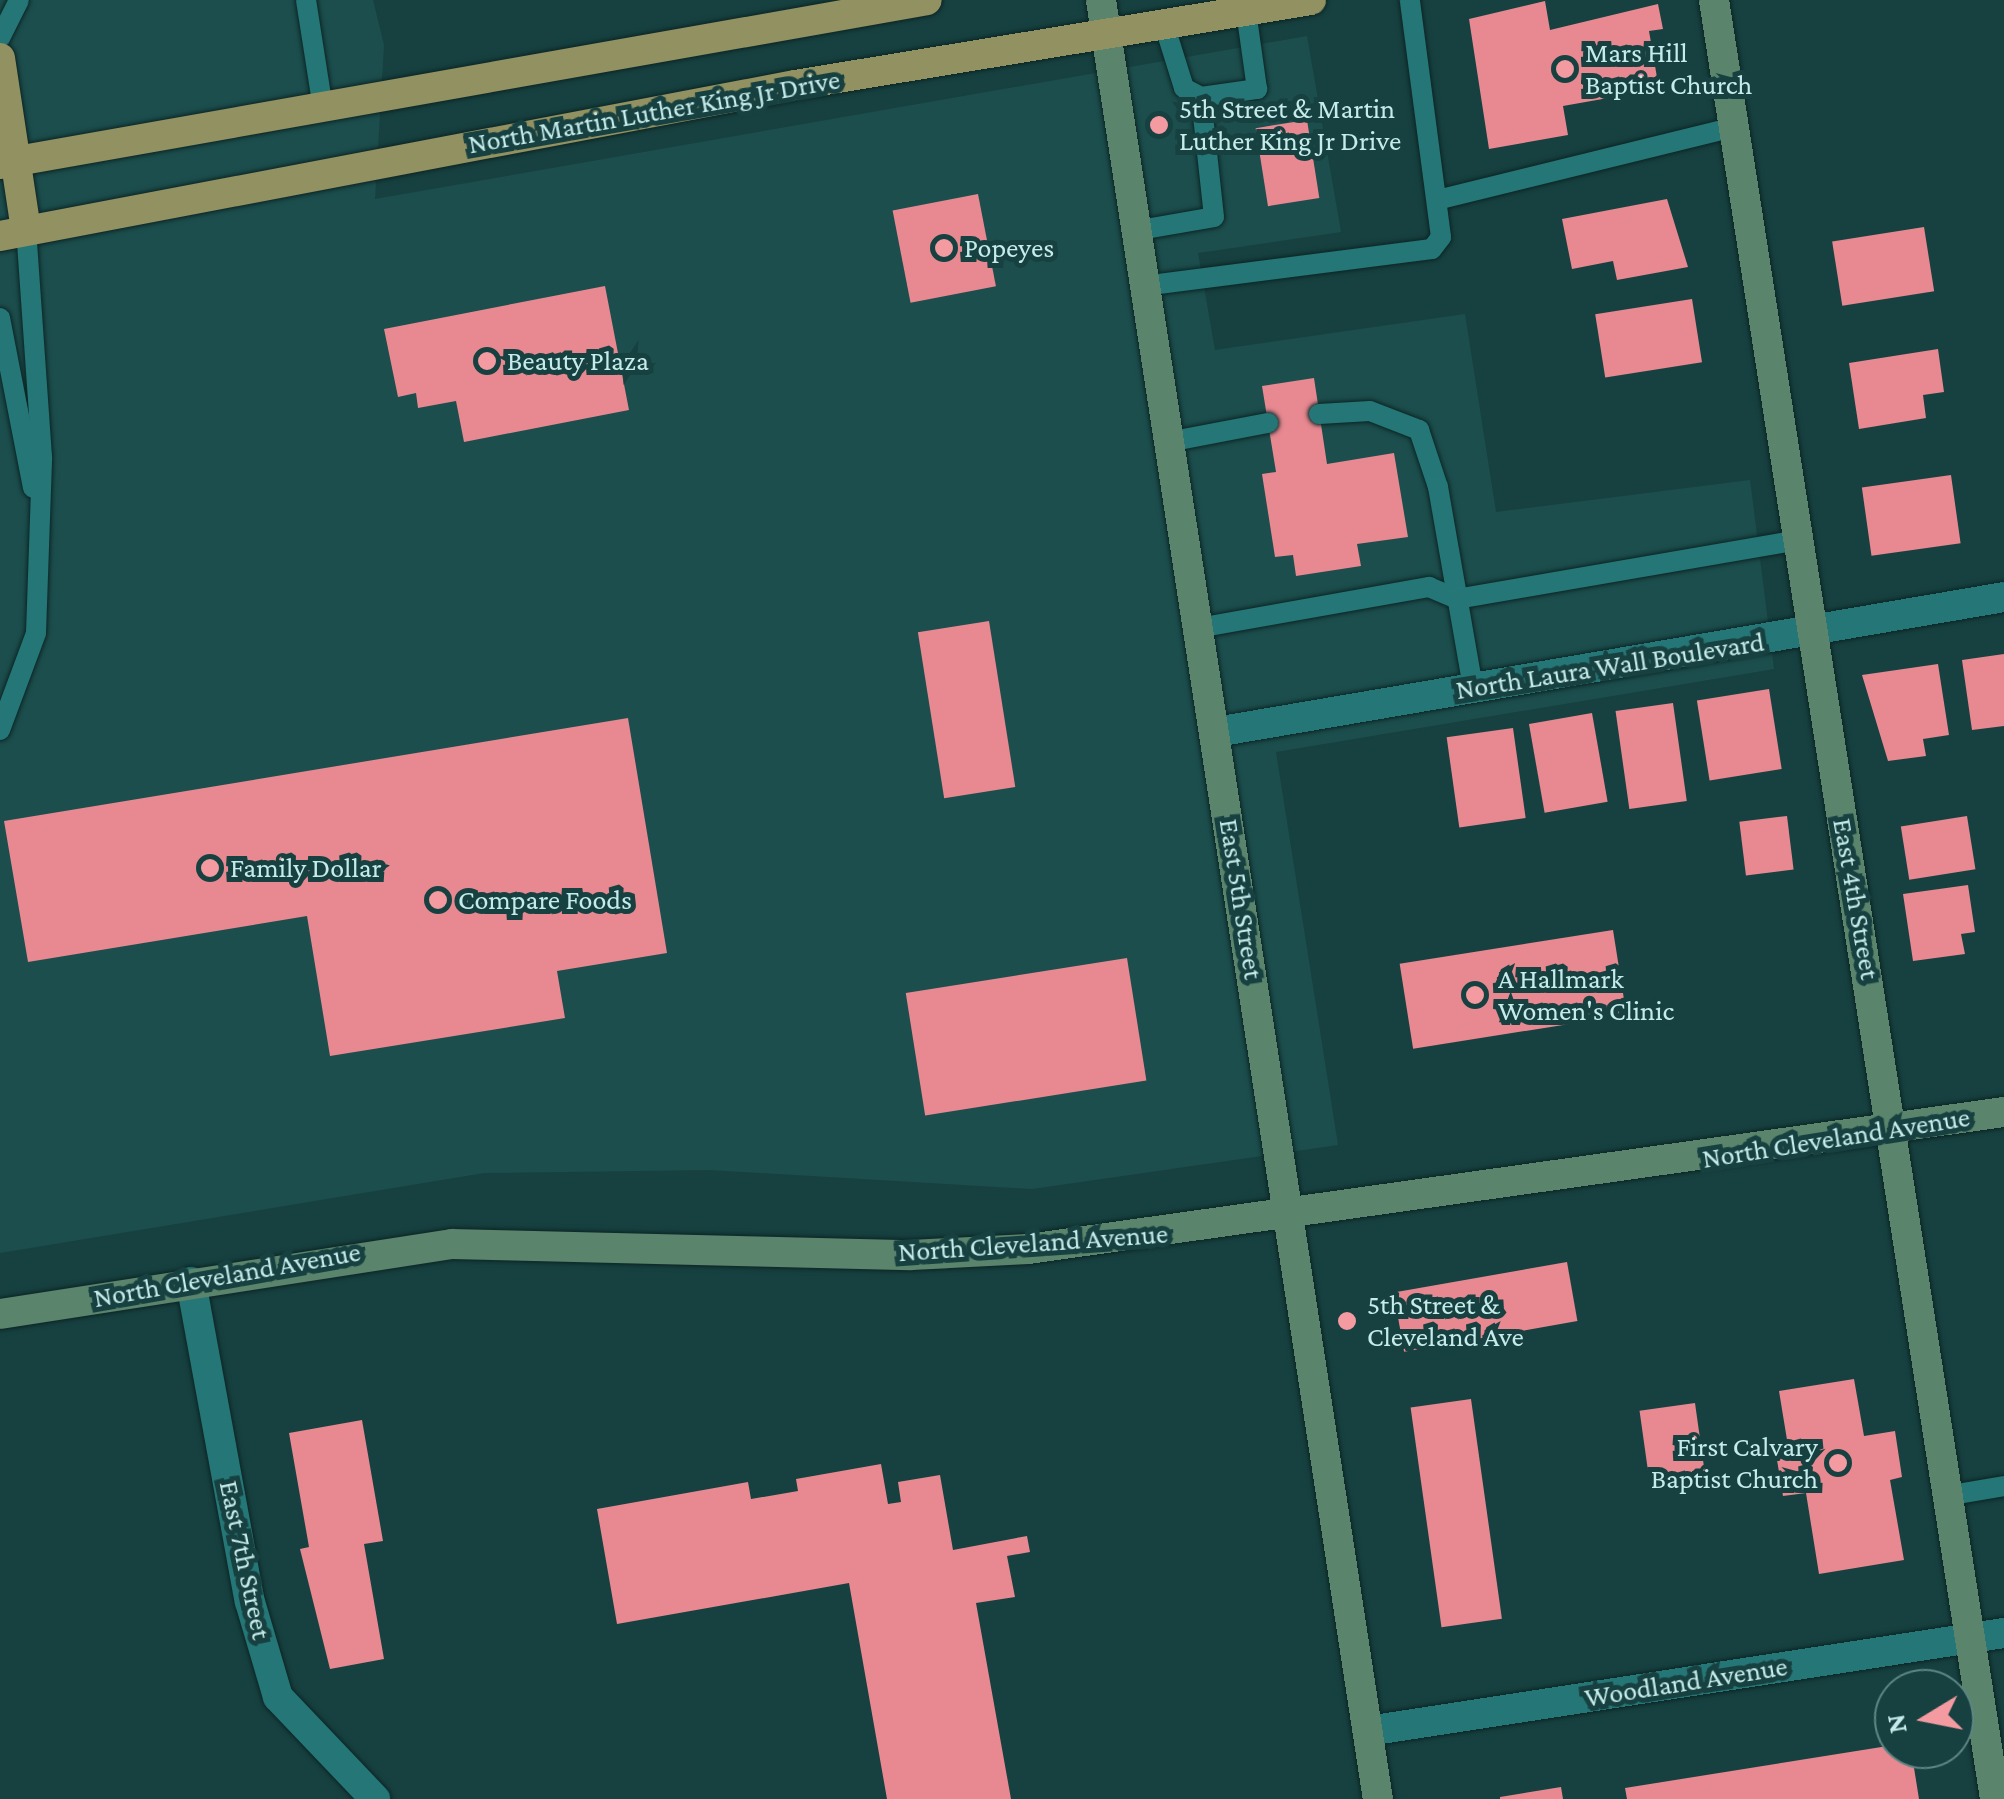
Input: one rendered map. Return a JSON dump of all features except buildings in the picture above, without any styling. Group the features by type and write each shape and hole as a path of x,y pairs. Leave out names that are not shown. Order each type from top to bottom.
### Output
{"main road":[{"path":"8,162 323,108 840,7 927,0"},
{"name":"North Martin Luther King Jr Drive","path":"13,232 1102,34 1311,0"},
{"path":"0,58 13,232"}],"street":[{"name":"East 5th Street","path":"1102,0 1102,34 1216,732 1378,1799"},
{"name":"East 4th Street","path":"1714,0 1952,1495 1995,1799"},
{"name":"North Laura Wall Boulevard","path":"1216,732 2004,598"},
{"name":"North Cleveland Avenue","path":"0,1314 452,1244 911,1255 1289,1219 2004,1112"},
{"name":"East 7th Street","path":"191,1282 250,1602 278,1697 376,1799"},
{"name":"Woodland Avenue","path":"1368,1731 2004,1634"}],"lane":[{"path":"0,38 18,0"},
{"path":"306,0 323,108"},
{"path":"1143,286 1432,249 1441,237 1410,0"},
{"path":"1164,24 1184,88 1201,97 1257,89 1246,10"},
{"path":"1134,231 1214,217 1201,97"},
{"path":"1436,200 1734,127"},
{"path":"0,730 36,633 40,524 13,232"},
{"path":"0,318 40,524"},
{"path":"1319,414 1370,411 1419,430 1457,599 1472,688"},
{"path":"1168,442 1268,423"},
{"path":"1198,628 1429,587 1457,599 1797,540"},
{"path":"1952,1495 2004,1486"}],"shaded area":[{"path":"0,0 373,0 384,45 375,199 1307,36 1341,232 1198,253 1215,350 1465,314 1496,512 1750,480 1774,669 1276,752 1338,1145 1032,1189 709,1170 484,1173 0,1253"}],"place":[{"name":"Mars Hill Baptist Church","path":"1565,69"},
{"name":"5th Street & Martin Luther King Jr Drive","path":"1159,125"},
{"name":"Popeyes","path":"944,248"},
{"name":"Beauty Plaza","path":"487,361"},
{"name":"Family Dollar","path":"210,868"},
{"name":"Compare Foods","path":"438,900"},
{"name":"A Hallmark Women's Clinic","path":"1475,995"},
{"name":"5th Street & Cleveland Ave","path":"1347,1321"},
{"name":"First Calvary Baptist Church","path":"1838,1463"}]}
